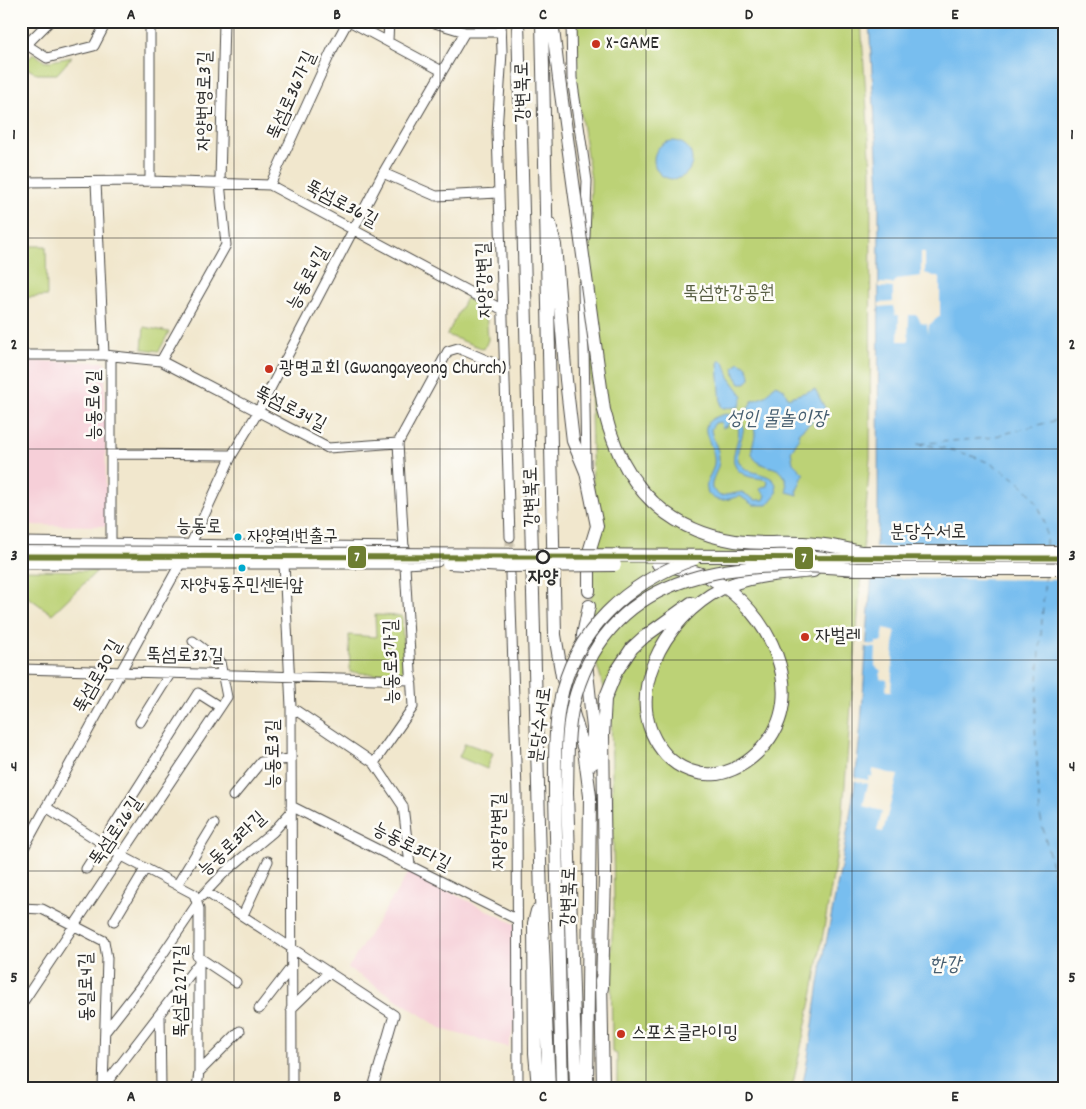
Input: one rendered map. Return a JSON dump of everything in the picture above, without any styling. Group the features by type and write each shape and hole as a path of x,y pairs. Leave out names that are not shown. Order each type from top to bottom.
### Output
{"highway":[{"name":"강변북로","path":"518,21 540,899 549,1088"},
{"name":"강변북로","path":"542,21 544,200 555,635 562,676 584,750 590,796 587,1088"},
{"path":"552,21 604,410 614,446 629,474 660,509 675,520 705,534 736,541 815,544 861,552"},
{"path":"544,200 555,245 573,441 586,472 597,526 589,552 589,592"},
{"path":"21,552 741,556"},
{"name":"분당수서로","path":"576,1088 561,793 555,748 560,700 573,661 592,629 629,592 673,566 695,559 861,552 1065,552"},
{"path":"21,558 408,561 506,566 658,564 701,574 725,588 755,618 778,658 784,684 782,710 778,722 765,744 746,762 735,769 710,774 687,770 670,759 662,750 650,730 646,698 650,674 662,646 684,617 711,595"},
{"name":"분당수서로","path":"562,1088 561,793 573,705 582,678 602,640 636,607 675,584 723,569 825,566 857,568 1065,569"},
{"path":"603,1088 603,718 609,686 623,660 644,637 690,604 739,582 762,577 816,570 857,568"},
{"path":"589,606 582,635 593,728 590,819"},
{"path":"590,883 602,988"},
{"path":"534,1088 534,922 540,899"},
{"path":"535,1053 538,1088"}],"main road":[{"name":"능동로","path":"21,543 406,548 437,556 406,563 21,563"}],"street":[{"path":"50,21 24,47 47,58 94,46 106,21"},
{"path":"150,21 150,181"},
{"name":"자양번영로3길","path":"220,182 224,21"},
{"path":"348,21 388,40 442,71"},
{"name":"뚝섬로36가길","path":"270,185 331,52 348,21"},
{"path":"388,40 389,21"},
{"path":"428,21 464,32 502,32"},
{"path":"460,21 464,32"},
{"name":"자양강변길","path":"501,21 497,132 505,368 508,537"},
{"path":"571,21 572,78 587,181 582,298 586,472"},
{"name":"능동로4길","path":"190,546 232,455 258,412 383,173 464,32"},
{"path":"383,173 436,196 499,193"},
{"name":"뚝섬로36길","path":"21,182 150,181 270,185 503,310"},
{"path":"96,182 107,356"},
{"path":"161,361 226,245 220,182"},
{"path":"406,548 398,443 448,351 458,348 505,368"},
{"name":"뚝섬로34길","path":"21,354 107,356 161,361 328,448 398,443"},
{"name":"능동로6길","path":"107,356 111,454 111,544"},
{"name":"능동로6길","path":"111,454 232,455"},
{"name":"능동로3가길","path":"374,764 413,707 406,548"},
{"name":"능동로3길","path":"284,563 290,707 290,1009 292,1088"},
{"name":"뚝섬로30길","path":"21,853 180,564"},
{"name":"자양강변길","path":"510,574 517,793 518,1088"},
{"path":"194,641 220,662 224,674"},
{"name":"뚝섬로32길","path":"21,669 170,674 288,675 412,680"},
{"path":"140,722 170,674"},
{"name":"뚝섬로26길","path":"21,1005 227,697 224,674"},
{"path":"86,869 198,693 220,707"},
{"path":"290,707 374,764 403,806 410,865"},
{"path":"233,796 261,762 290,759"},
{"path":"46,807 122,856 177,885 196,900"},
{"name":"능동로3다길","path":"291,809 410,865 516,919"},
{"name":"능동로3라길","path":"196,900 224,873 273,832 291,809"},
{"path":"177,885 214,824"},
{"path":"243,914 268,861"},
{"path":"114,920 145,869"},
{"path":"206,892 243,914 328,973 394,1015 373,1088"},
{"name":"동일로4길","path":"105,1032 141,986 196,900"},
{"name":"뚝섬로22가길","path":"196,900 199,1072 197,1088"},
{"name":"동일로4길","path":"21,908 42,909 104,940 107,958 103,1087"},
{"path":"198,960 236,982"},
{"name":"동일로4길","path":"103,1087 160,1014 198,960"},
{"path":"258,1009 290,969"},
{"path":"290,1009 328,973"},
{"path":"160,1014 161,1088"},
{"path":"199,1072 240,1031"},
{"path":"476,1088 484,1088"}],"shaded area":[{"path":"21,361 105,362 106,526 21,525"},
{"path":"409,872 515,924 519,1013 508,1047 444,1030 348,968"}],"green space":[{"name":"뚝섬한강공원","path":"575,21 861,21 871,171 870,458 842,824 813,992 792,1088 617,1088 617,1054 612,1052 611,953 614,905 611,708 589,642 594,530 588,292 591,180 575,78"},
{"path":"34,53 45,62 72,57 57,74 37,74 23,66"},
{"path":"30,246 46,246 47,296 21,298 21,257"},
{"path":"466,298 486,309 488,340 484,349 447,335"},
{"path":"144,327 169,332 159,351 142,349"},
{"path":"21,570 97,571 52,614 21,592"},
{"path":"375,615 402,616 404,677 350,672 349,635 376,637"},
{"path":"465,743 493,753 487,769 459,757"}],"water":[{"name":"한강","path":"869,21 1065,21 1065,1088 802,1088 854,789 871,586 878,527 879,189"},
{"path":"673,141 680,142 686,147 691,153 691,167 686,173 680,178 673,179 666,178 660,173 655,167 654,160 655,153 660,147 666,142"},
{"path":"720,360 724,362 729,377 743,396 739,407 723,408 721,406 718,363"},
{"path":"739,362 749,370 750,378 746,383 740,383 735,375 734,368"},
{"name":"성인 물놀이장","path":"775,384 784,389 788,398 815,389 826,410 799,432 798,440 791,451 793,463 804,474 797,490 798,495 787,492 784,475 775,468 758,462 752,452 755,431 748,408 752,401 766,396"},
{"path":"726,414 736,416 742,421 743,434 738,456 739,462 749,471 774,480 776,494 767,505 753,505 740,496 719,500 711,497 708,493 708,478 713,468 714,456 706,434 706,428 708,423 714,418","holes":["730,421 737,424 739,431 734,464 745,475 768,481 767,486 762,487 760,490 766,495 764,500 755,500 742,492 720,496 712,489 712,481 719,458 711,429 715,423 721,422 722,428 727,426"]}],"pier":[{"path":"921,252 925,252 925,273 940,278 940,316 929,325 928,334 927,324 921,323 917,315 909,315 908,341 898,341 899,315 895,315 893,306 879,307 879,303 893,302 893,288 879,287 879,283 893,284 897,279 921,276"},
{"path":"1065,546 1065,580 867,578 872,548"},
{"path":"884,628 895,631 891,691 886,691 887,680 880,679 881,671 875,666 876,648 866,647 866,644 876,645 876,642 882,642"},
{"path":"873,769 898,775 883,832 877,831 882,811 863,806 868,784 852,780 853,777 868,780 869,776 872,777"}],"ferry route":[{"path":"1046,546 1044,522 1036,502 1022,485 1004,471 983,460 961,452 916,444 988,438 1065,418"},
{"path":"1045,575 1035,726 1040,815 1065,922"}],"tunnel":[{"path":"510,537 510,560"}],"transit line":[{"name":"7","path":"21,556 1065,558"}],"place":[{"name":"X-GAME","path":"596,44"},
{"name":"광명교회 (Gwangayeong Church)","path":"269,369"},
{"name":"자양역1번출구","path":"238,537"},
{"name":"자양","path":"543,557"},
{"name":"자양4동주민센터앞","path":"242,568"},
{"name":"자벌레","path":"805,637"},
{"name":"스포츠클라이밍","path":"621,1034"}]}
